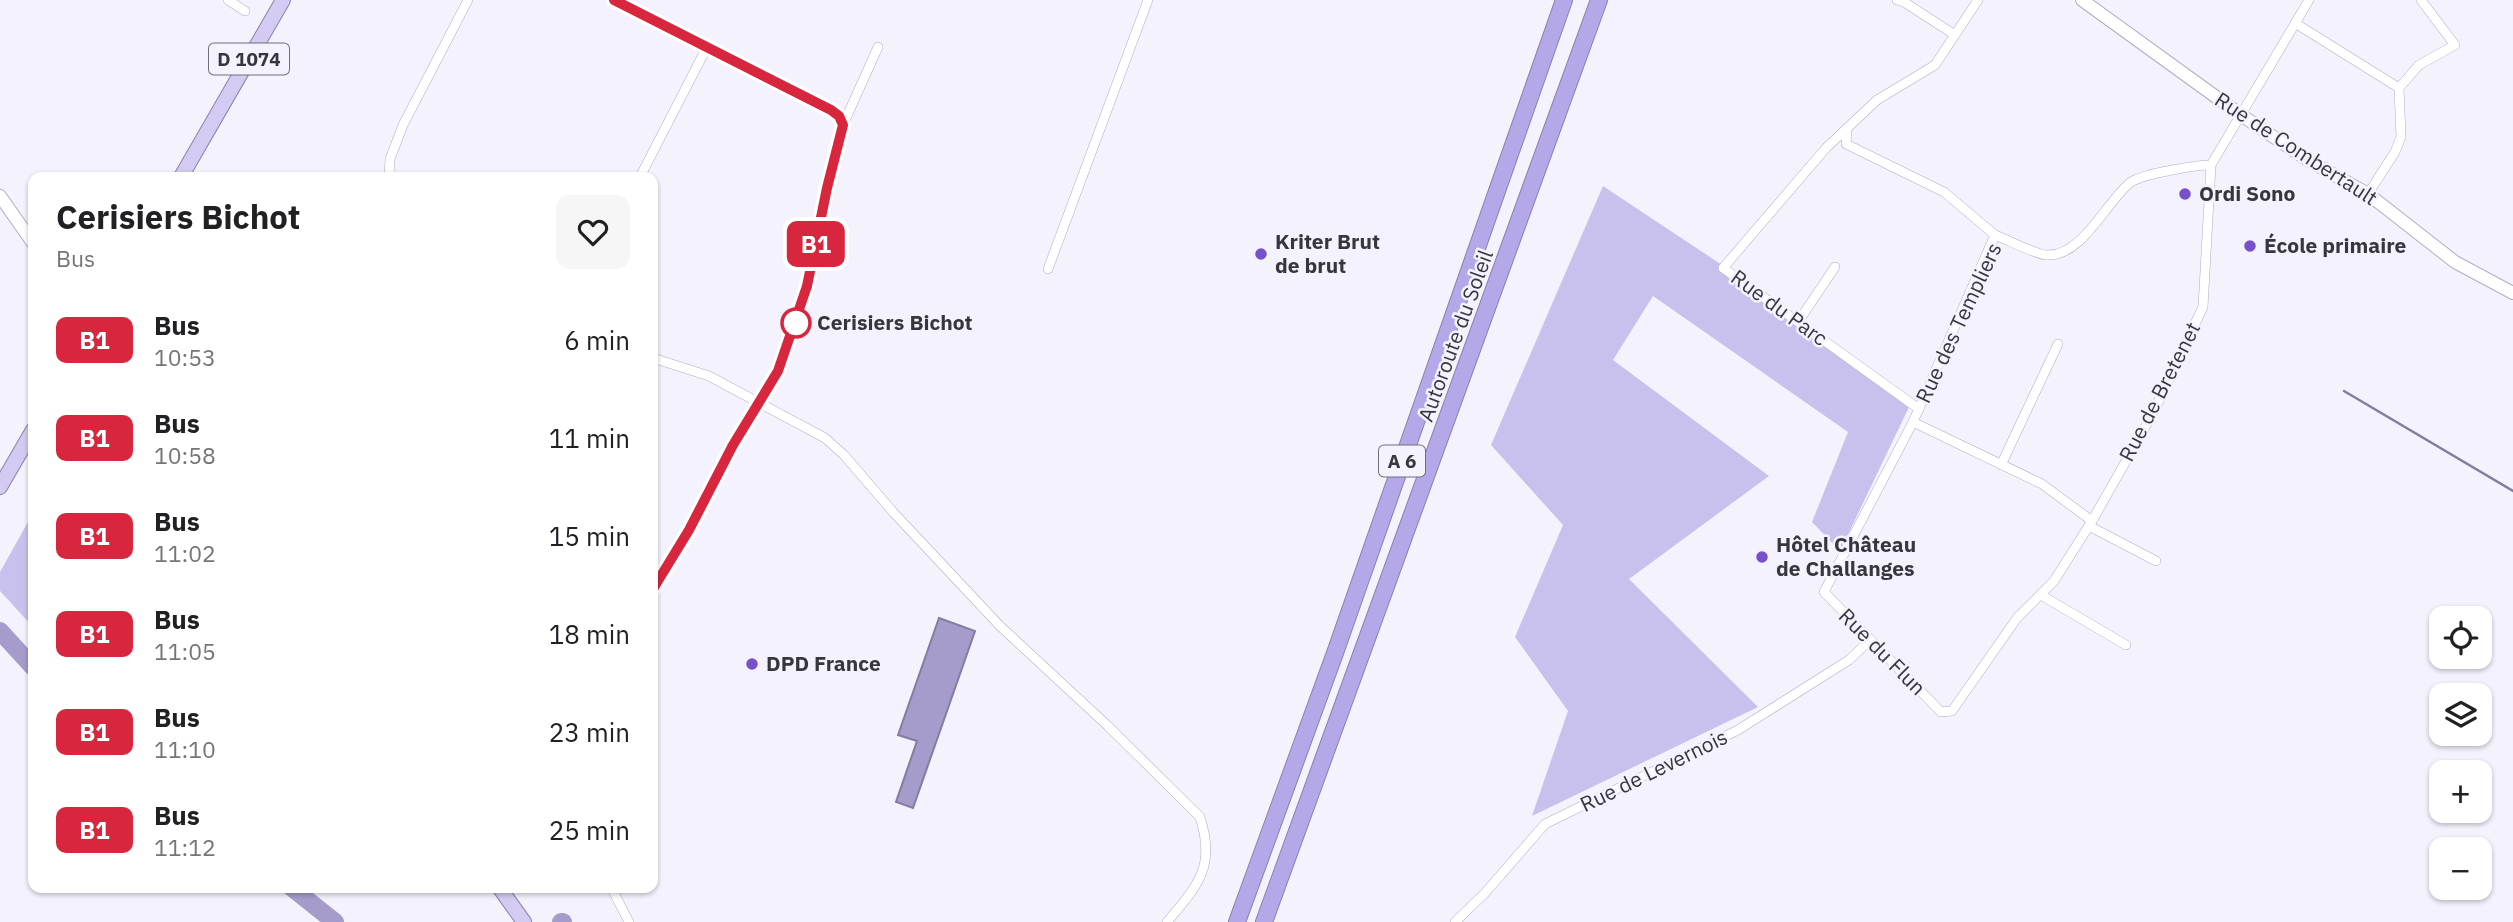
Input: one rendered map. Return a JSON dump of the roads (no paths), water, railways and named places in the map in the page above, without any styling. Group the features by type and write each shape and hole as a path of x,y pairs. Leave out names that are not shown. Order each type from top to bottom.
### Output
{"highway":[{"name":"Autoroute du Soleil","path":"1237,922 1335,653 1564,0"},
{"name":"Autoroute du Soleil","path":"1264,922 1599,0"}],"main road":[{"name":"D 1074","path":"184,172 283,0"},
{"path":"0,487 28,439"},
{"path":"0,501 28,453"},
{"path":"504,893 524,922"}],"street":[{"path":"228,0 245,11"},
{"path":"389,172 390,159 404,125 468,0"},
{"path":"614,0 831,110 839,116 843,125"},
{"path":"1048,269 1148,0"},
{"path":"1897,0 1955,35"},
{"path":"1978,0 1935,65 1877,100 1847,128 1846,144 1944,192 1995,235"},
{"name":"Rue de Combertault","path":"2082,0 2241,115 2308,160 2368,194 2455,262 2513,293"},
{"path":"2211,165 2309,0"},
{"path":"2368,194 2395,152 2401,137 2399,88 2419,65 2455,45 2421,0"},
{"path":"2295,23 2399,88"},
{"path":"643,172 707,47"},
{"path":"658,581 778,371 807,286 843,125 878,47"},
{"name":"Rue du Parc","path":"1847,128 1826,148 1723,268 1919,409"},
{"name":"Rue des Templiers","path":"1824,592 1913,422 1995,235 2046,255 2062,252 2078,242 2132,181 2194,165 2211,165"},
{"name":"Rue de Bretenet","path":"1941,712 1952,711 2017,618 2054,581 2091,524 2152,415 2203,307 2211,165"},
{"path":"0,197 28,236"},
{"path":"1798,322 1835,267"},
{"path":"2001,465 2058,344"},
{"path":"658,360 709,376 825,438 1000,626 1108,726 1200,817 1205,835 1205,863 1197,886 1167,922"},
{"path":"1913,422 2042,484 2091,524 2156,561"},
{"name":"Rue du Flun","path":"1824,592 1941,712"},
{"path":"2041,595 2126,645"},
{"name":"Rue de Levernois","path":"1455,922 1545,824 1738,730 1850,660 1870,640"},
{"path":"614,893 629,922"}],"waterway":[{"path":"2344,391 2513,491"},
{"path":"0,631 28,662"},
{"path":"299,893 335,922"}],"place":[{"name":"Ordi Sono","path":"2185,194"},
{"name":"École primaire","path":"2250,246"},
{"name":"Kriter Brut de brut","path":"1261,254"},
{"name":"Cerisiers Bichot","path":"796,323"},
{"name":"Hôtel Château de Challanges","path":"1762,557"},
{"name":"DPD France","path":"752,664"}]}
